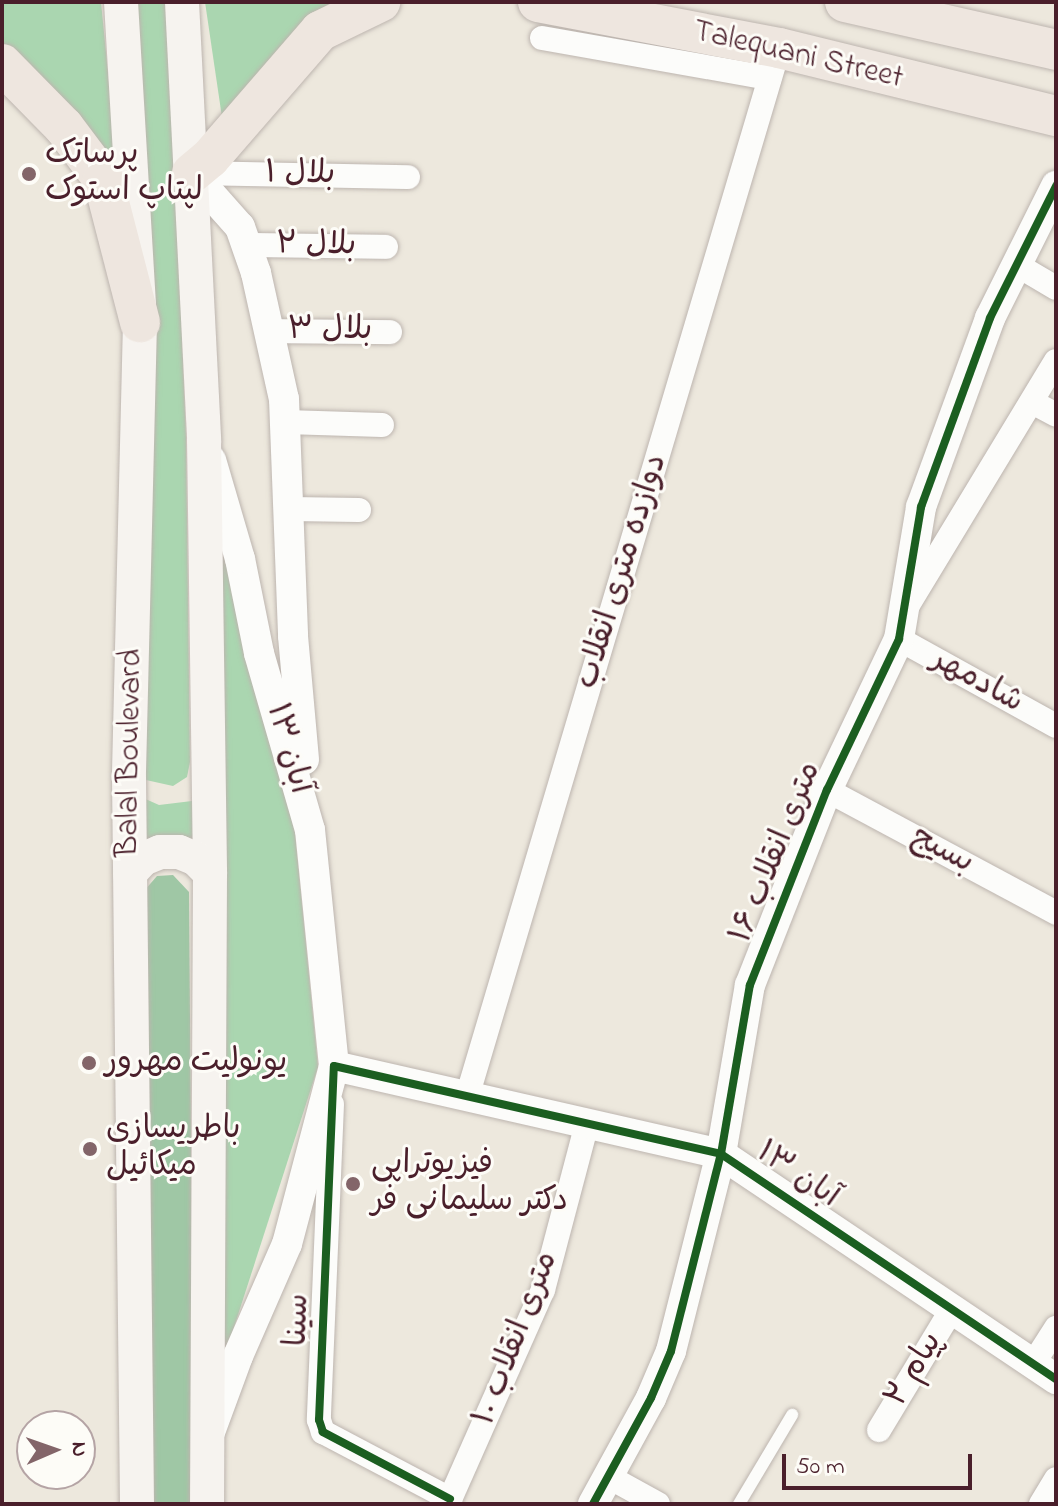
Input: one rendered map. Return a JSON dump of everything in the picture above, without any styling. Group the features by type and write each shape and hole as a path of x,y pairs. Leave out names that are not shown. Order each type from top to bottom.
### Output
{"main road":[{"name":"Balal Boulevard","path":"121,2 140,322 130,873 137,1504"},
{"path":"182,2 204,439 210,873 207,1504"},
{"path":"192,173 210,158 320,31 380,2"},
{"path":"704,2 711,22 728,38"},
{"name":"Talequani Street","path":"860,3 1055,49"},
{"name":"Talequani Street","path":"540,20 728,38 774,63 1056,116"},
{"path":"2,64 64,127 103,179 140,322"},
{"path":"130,873 143,859 160,852 179,852 196,859 210,873"}],"street":[{"path":"540,20 774,63"},
{"name":"دوازده متری انقلاب","path":"467,1097 774,63"},
{"name":"بلال ۱","path":"192,173 408,177"},
{"path":"192,173 240,227 284,399 293,636 310,830"},
{"name":"۱۶ متری انقلاب","path":"901,626 921,507 990,318 1056,186"},
{"name":"بلال ۲","path":"246,245 386,247"},
{"path":"1017,265 1056,288"},
{"name":"بلال ۳","path":"269,331 390,332"},
{"name":"۱۶ متری انقلاب","path":"593,1504 651,1398 671,1351 721,1154 750,985 827,790 901,626 1056,361"},
{"path":"1032,402 1056,415"},
{"path":"286,422 382,425"},
{"name":"۱۳ آبان","path":"204,439 240,559 259,653 310,830 334,1066 287,1244 238,1356 205,1446"},
{"path":"290,509 359,510"},
{"name":"شادمهر","path":"901,626 1056,726"},
{"name":"بسیج","path":"827,790 1056,913"},
{"name":"۱۳ آبان","path":"334,1066 721,1154 1044,1371"},
{"name":"سینا","path":"334,1066 319,1420 323,1432 449,1502"},
{"name":"۱۰ متری انقلاب","path":"449,1502 543,1290 587,1124"},
{"name":"پیام ۲","path":"879,1430 952,1309"},
{"path":"1044,1371 1056,1328"},
{"path":"609,1477 658,1504"},
{"path":"1041,1504 1056,1479"}],"lane":[{"path":"739,1504 792,1415"}],"green space":[{"path":"2,2 101,2 120,195 2,51"},
{"path":"127,2 169,2 186,438 190,762 187,777 173,786 146,780 142,772"},
{"path":"205,2 359,2 224,131"},
{"path":"216,523 295,833 318,1067 217,1380"},
{"path":"141,797 159,805 192,801 202,853 144,853"},
{"path":"173,875 189,892 194,1504 151,1504 144,891 157,876"}],"cycle path":[{"path":"593,1504 651,1398 671,1351 721,1154 750,985 827,790 899,639 921,507 990,318 1056,186"},
{"path":"450,1499 323,1432 319,1420 334,1066 721,1154 1056,1379"}],"place":[{"name":"پرساتک لپتاپ استوک","path":"29,174"},
{"name":"یونولیت مهرور","path":"89,1063"},
{"name":"باطریسازی میکائیل","path":"90,1149"},
{"name":"فیزیوتراپی دکتر سلیمانی فر","path":"353,1184"}]}
